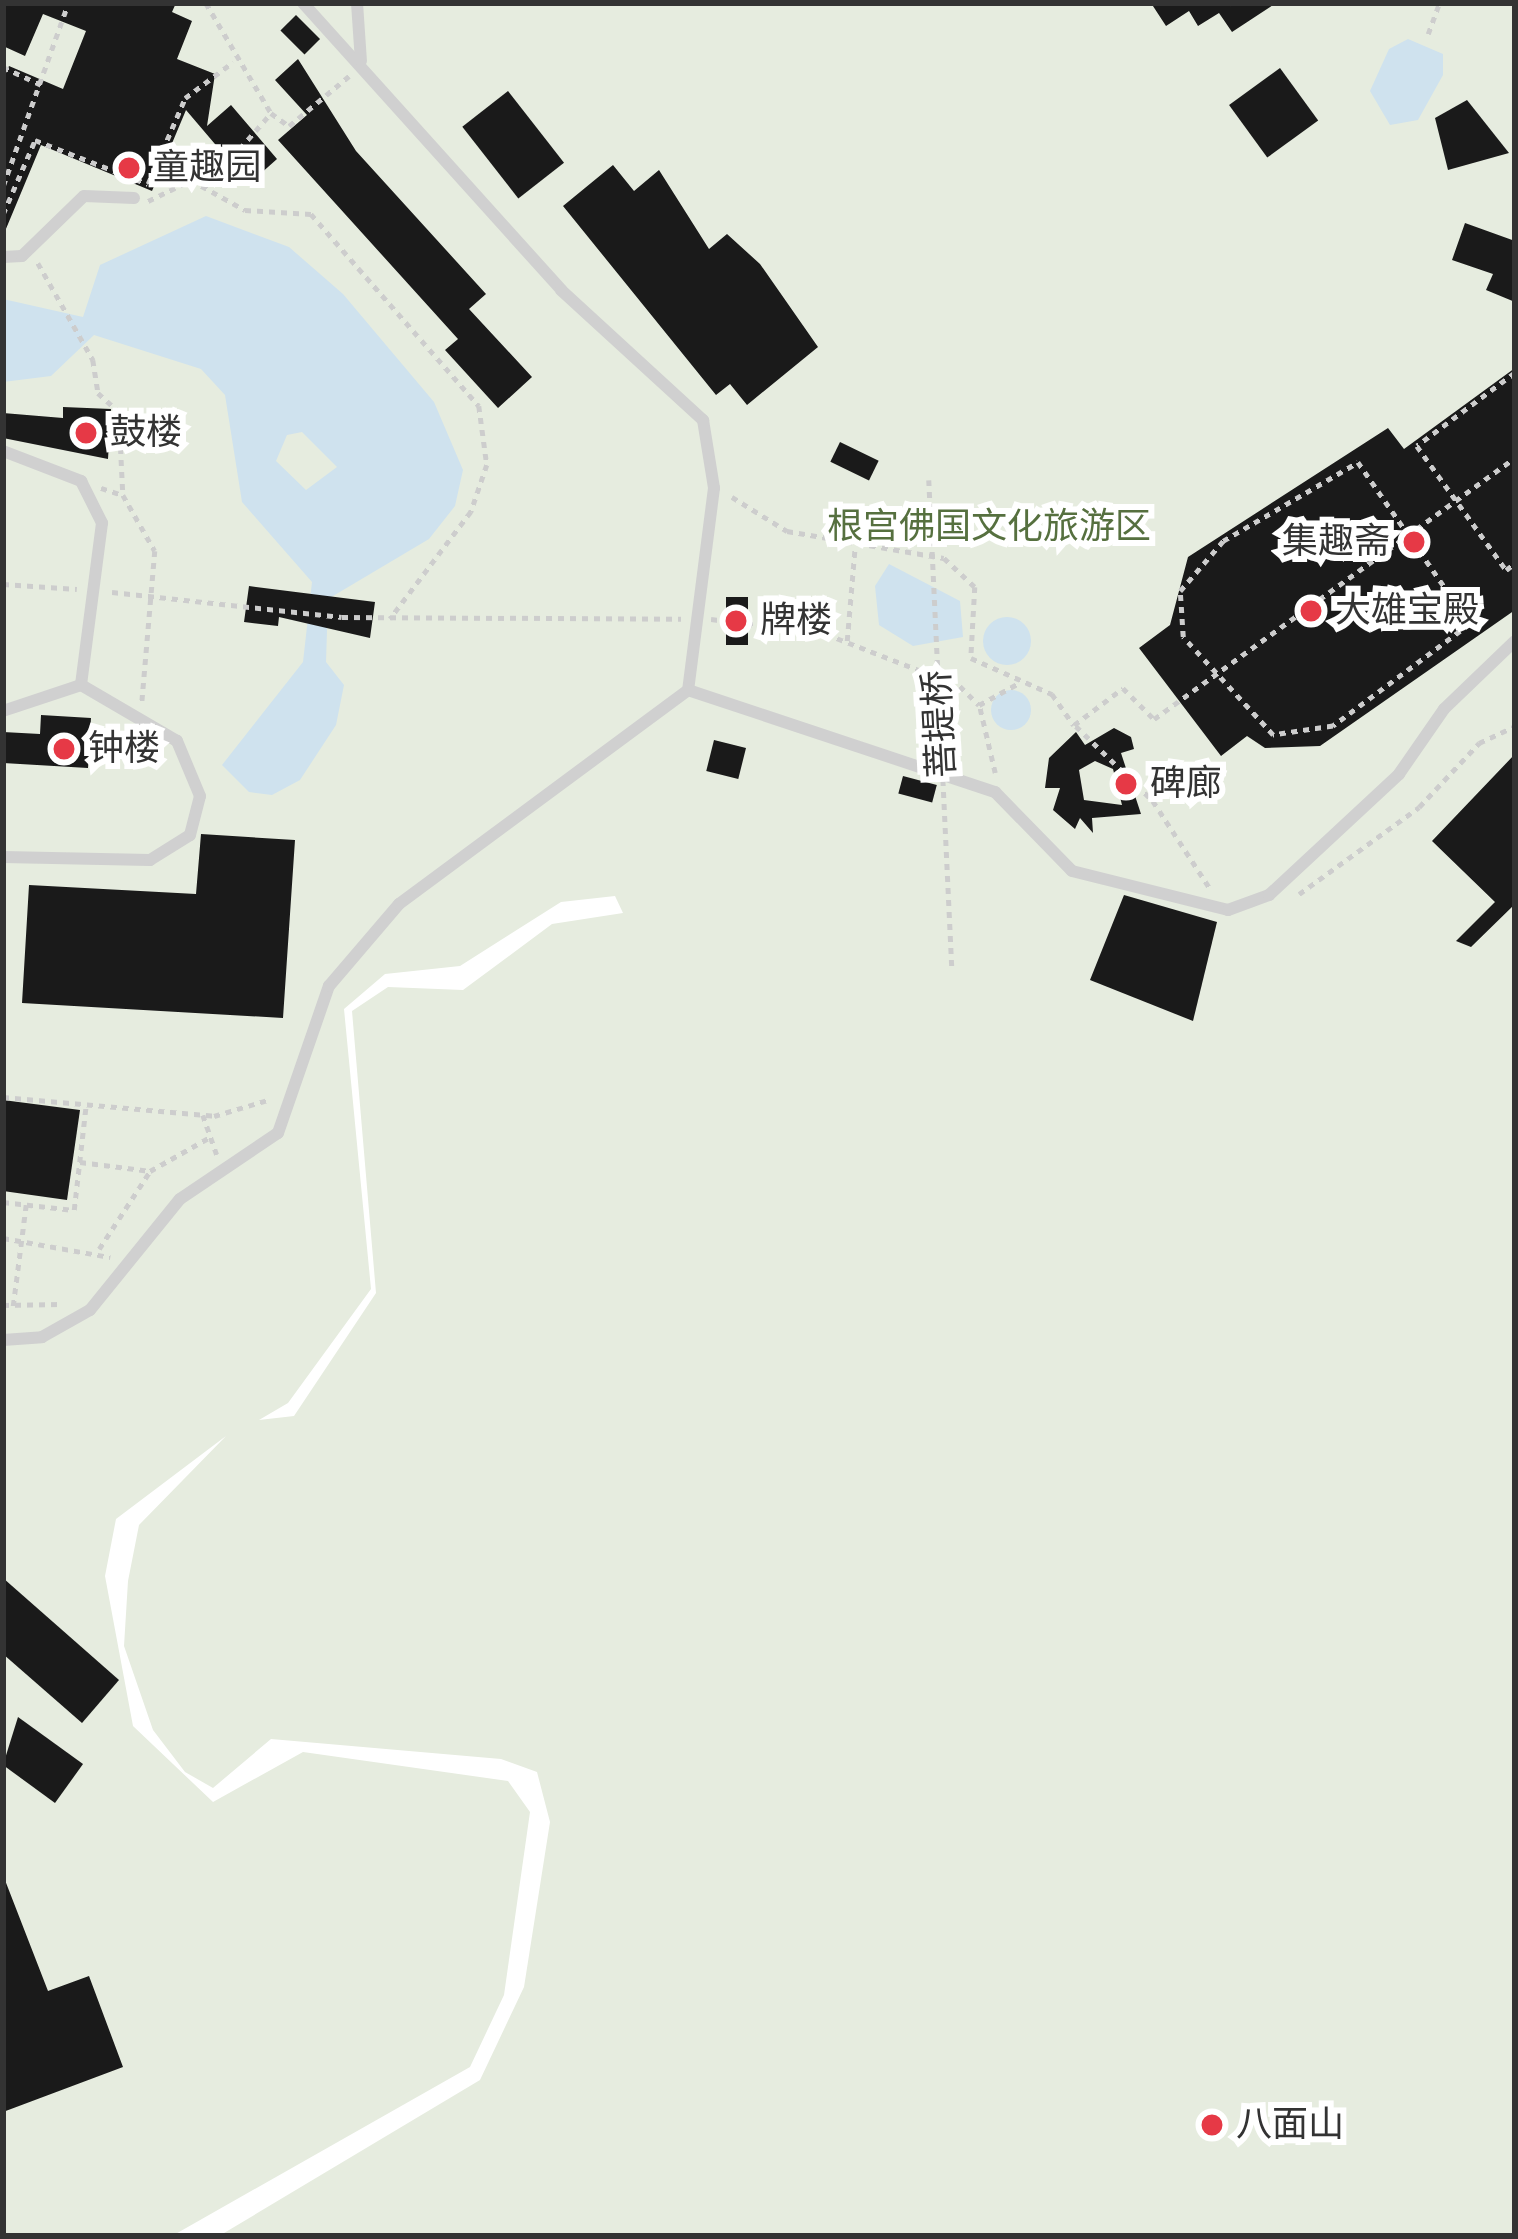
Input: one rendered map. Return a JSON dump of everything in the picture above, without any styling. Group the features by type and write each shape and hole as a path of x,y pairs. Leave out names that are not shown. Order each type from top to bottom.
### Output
{"lane":[{"path":"3,1340 65,1329 97,1303 180,1199 278,1132 290,1085 329,986 399,904 688,690 714,488 703,420 561,290 361,62 303,3"},
{"path":"357,3 361,62"},
{"path":"3,257 29,250 84,196 134,198"},
{"path":"3,452 89,487 101,523 97,591 81,685"},
{"path":"688,690 994,792 1072,871 1228,910 1270,894 1400,774 1444,709 1515,641"},
{"path":"3,711 81,685 170,733 197,781 182,844 149,860 3,856"}],"path":[{"path":"3,186 44,86 68,3"},
{"path":"206,3 233,62 271,113 289,126 361,62"},
{"path":"1428,34 1439,3"},
{"path":"24,135 148,184 184,98 233,62"},
{"path":"3,68 44,86"},
{"path":"134,198 208,185 271,113"},
{"path":"3,214 35,140"},
{"path":"208,185 245,210 310,214 479,406 487,465 471,512 390,619"},
{"path":"29,250 63,299 93,360 98,393 119,412 122,495 151,534 154,596 137,712"},
{"path":"1515,374 1417,446 1506,570 1515,563"},
{"path":"1074,725 1123,688 1154,719 1515,458"},
{"path":"1358,462 1413,531 1470,624 1333,725 1273,735 1214,676 1175,610 1223,541 1358,462"},
{"name":"菩提桥","path":"929,480 952,967"},
{"path":"89,487 122,495"},
{"path":"714,488 787,531 855,546 902,546 969,577 980,615 971,658 1017,684 1052,694 1074,725 1153,801 1228,910"},
{"path":"847,641 855,546"},
{"path":"3,584 342,617 774,621 847,641 960,686 979,705 995,744 994,792"},
{"path":"979,705 1017,684"},
{"path":"1270,894 1320,880 1419,807 1479,743 1515,726"},
{"path":"3,1097 242,1116 290,1085"},
{"path":"3,1202 74,1210 86,1105"},
{"path":"203,1115 222,1172"},
{"path":"99,1249 150,1171 210,1137"},
{"path":"80,1162 150,1171"},
{"path":"13,1306 26,1205"},
{"path":"3,1238 99,1249 121,1272"},
{"path":"3,1305 97,1303"}],"green space":[{"name":"根宫佛国文化旅游区","path":"3,3 1515,3 1515,2236 219,2236 480,2080 524,1987 550,1822 537,1772 501,1759 271,1739 213,1788 185,1772 153,1730 124,1646 128,1581 139,1525 226,1436 116,1519 105,1576 133,1726 213,1802 303,1752 508,1781 530,1812 504,1995 470,2067 172,2236 3,2236","holes":["615,896 623,913 552,924 463,990 388,987 352,1011 376,1293 294,1416 259,1420 288,1403 371,1289 344,1009 385,974 460,966 561,902"]}],"water":[{"path":"1408,39 1443,54 1443,75 1418,120 1390,125 1370,91 1389,49"},
{"path":"206,216 289,247 343,294 434,402 463,470 455,506 429,539 328,599 326,662 344,685 336,725 300,780 272,795 249,792 222,765 303,662 312,582 242,502 225,395 201,369 94,335 51,376 3,382 3,299 83,317 100,265","holes":["302,432 337,467 306,490 276,461 287,435"]},
{"path":"889,564 960,601 963,637 913,646 879,625 875,586"},
{"path":"1007,617 1024,624 1031,641 1024,658 1007,665 990,658 983,641 990,624"},
{"path":"1011,690 1025,696 1031,710 1025,724 1011,730 997,724 991,710 997,696"}],"building":[{"path":"3,3 176,3 172,12 192,21 177,59 215,74 207,126 231,105 277,159 249,184 186,110 152,191 41,145 3,236 3,80 9,66 63,89 86,31 43,14 25,56 3,46"},
{"path":"1151,3 1276,3 1232,32 1219,13 1198,26 1189,11 1166,26"},
{"path":"296,15 320,39 304,55 280,31"},
{"path":"298,59 356,151 486,294 469,309 532,377 498,408 445,350 458,339 278,140 307,115 275,80"},
{"path":"1280,68 1318,121 1267,158 1229,105"},
{"path":"508,91 564,163 518,198 462,127"},
{"path":"1467,100 1509,153 1448,170 1435,118"},
{"path":"613,165 634,191 659,170 709,249 727,234 760,264 818,347 747,405 730,384 716,395 563,206"},
{"path":"1465,223 1515,241 1515,302 1486,290 1493,274 1452,260"},
{"path":"1515,368 1515,610 1320,746 1265,748 1247,736 1221,756 1139,648 1170,625 1188,557 1388,428 1404,449"},
{"path":"63,407 111,409 108,459 3,438 3,413 63,418"},
{"path":"840,442 879,461 869,481 830,462"},
{"path":"249,586 375,602 370,638 279,617 278,626 244,622"},
{"name":"牌楼","path":"726,597 748,597 748,645 726,645"},
{"name":"钟楼","path":"41,715 91,718 88,768 3,763 3,732 40,734"},
{"path":"1114,728 1131,737 1134,749 1121,753 1141,814 1092,818 1093,833 1080,818 1075,829 1053,810 1060,788 1045,788 1049,758 1076,732 1085,745","holes":["1095,761 1113,769 1122,805 1084,800 1079,770"]},
{"path":"714,740 746,748 738,779 706,771"},
{"path":"1515,754 1515,904 1471,947 1456,941 1495,902 1432,841"},
{"path":"903,776 937,785 932,802 898,793"},
{"path":"201,834 295,840 283,1018 22,1003 29,885 196,894"},
{"path":"1124,895 1217,922 1193,1021 1090,980"},
{"path":"3,1100 80,1110 67,1200 3,1191"},
{"path":"3,1578 119,1680 82,1723 3,1654"},
{"path":"18,1717 83,1764 55,1803 3,1765"},
{"path":"3,1875 48,1991 89,1976 123,2067 3,2112"}],"place":[{"name":"童趣园","path":"129,168"},
{"name":"鼓楼","path":"86,433"},
{"name":"集趣斋","path":"1414,542"},
{"name":"大雄宝殿","path":"1311,611"},
{"name":"牌楼","path":"736,621"},
{"name":"钟楼","path":"64,749"},
{"name":"碑廊","path":"1126,784"},
{"name":"八面山","path":"1212,2125"}]}
